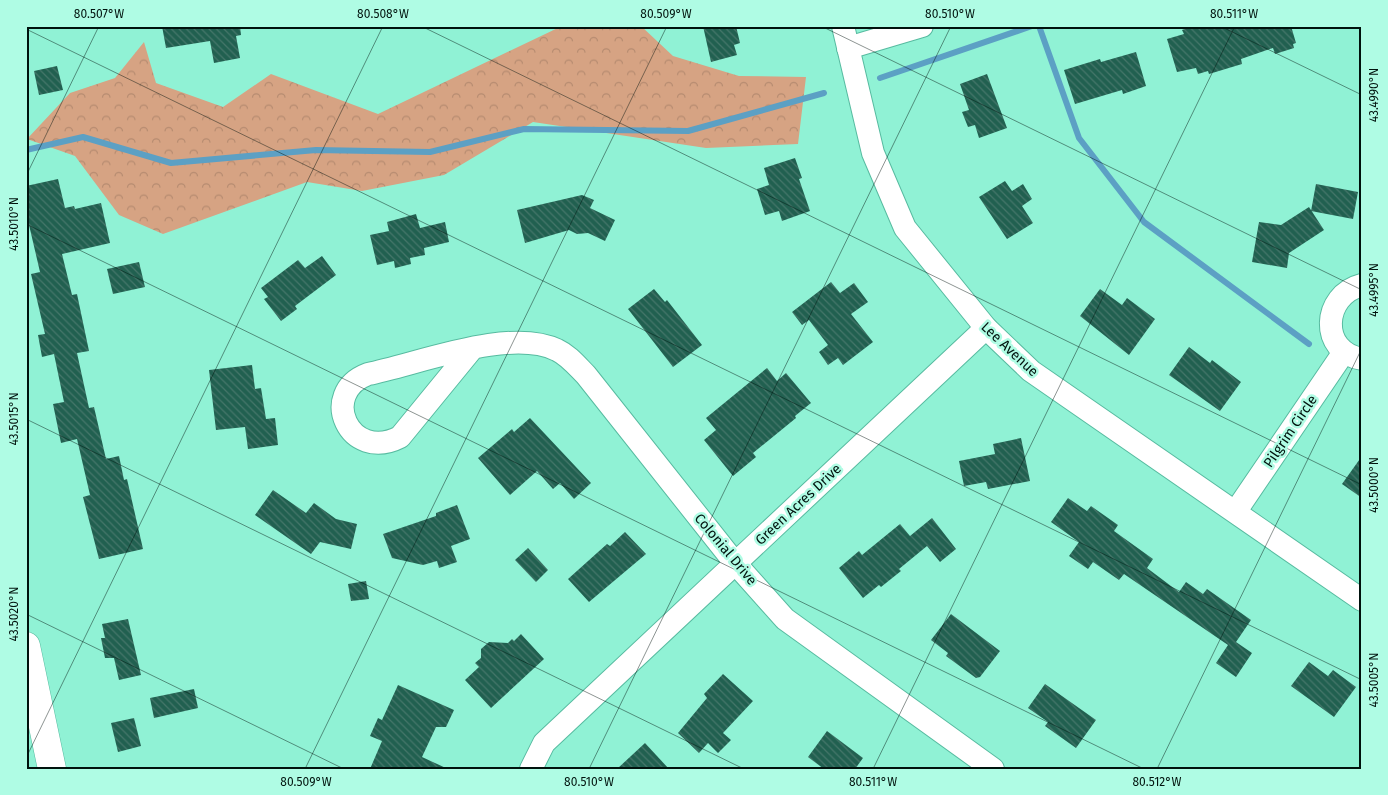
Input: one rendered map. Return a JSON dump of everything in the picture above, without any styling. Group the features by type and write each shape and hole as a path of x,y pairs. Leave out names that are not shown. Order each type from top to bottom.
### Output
{"main road":[{"path":"26,646 52,769"}],"street":[{"name":"Lee Avenue","path":"843,26 873,153 905,228 986,328 1031,371 1236,511 1362,600"},
{"path":"848,48 922,26"},
{"name":"Pilgrim Circle","path":"1236,511 1353,356 1335,342 1330,329 1330,316 1338,298 1348,289 1362,284"},
{"name":"Green Acres Drive","path":"531,769 544,743 986,328"},
{"name":"Colonial Drive","path":"472,349 400,437 389,442 377,444 359,438 349,429 344,416 343,403 347,391 356,380 368,374 472,349 523,342 558,350 586,375 735,563 785,619 993,769"}],"green space":[{"path":"562,26 641,26 673,56 739,76 806,77 798,144 706,148 533,122 444,175 362,191 307,182 163,234 119,215 75,156 27,139 70,93 115,78 144,42 156,83 223,107 271,74 378,114"}],"building":[{"path":"162,26 240,26 241,35 236,36 240,58 214,63 210,41 166,48"},
{"path":"703,26 736,26 740,43 734,45 737,55 711,62"},
{"path":"1193,26 1291,26 1296,43 1293,44 1294,48 1275,54 1273,48 1241,59 1242,64 1209,74 1208,71 1198,74 1196,68 1177,72 1167,39 1184,34 1182,30"},
{"path":"1136,52 1146,86 1123,94 1122,90 1075,104 1064,70 1100,59 1101,62"},
{"path":"57,66 63,90 39,95 34,71"},
{"path":"987,74 1007,128 979,138 975,125 968,127 962,112 969,110 960,84"},
{"path":"795,158 802,178 799,179 810,211 782,221 779,211 765,215 757,189 769,185 764,168"},
{"path":"58,179 65,208 74,206 75,209 101,203 110,243 62,254 72,295 77,294 89,351 77,353 89,408 94,407 106,459 119,456 124,480 127,479 143,549 99,559 83,497 90,495 77,439 61,443 53,404 64,402 54,354 42,357 38,335 45,334 31,274 40,272 26,212 26,186"},
{"path":"1005,181 1012,191 1023,184 1032,199 1022,206 1033,223 1007,239 979,197"},
{"path":"1316,184 1358,192 1353,219 1311,211"},
{"path":"582,195 594,200 590,208 615,220 605,241 588,233 577,234 569,230 525,243 517,210"},
{"path":"1309,207 1324,230 1289,253 1287,268 1252,262 1259,222 1281,225"},
{"path":"416,214 420,228 445,222 449,242 424,248 425,255 410,258 411,264 395,268 394,261 377,265 370,235 389,231 387,222"},
{"path":"322,256 336,275 295,306 297,309 281,321 264,299 268,297 261,288 298,260 305,268"},
{"path":"139,262 145,287 113,294 107,269"},
{"path":"831,282 840,293 854,283 868,302 851,314 873,342 843,365 838,358 828,365 819,352 828,345 809,320 802,325 792,312"},
{"path":"654,289 665,302 667,300 702,345 673,367 628,309"},
{"path":"1100,289 1122,305 1127,298 1155,319 1129,355 1080,316"},
{"path":"1189,347 1210,363 1212,360 1241,382 1220,411 1169,375"},
{"path":"252,365 255,389 261,388 266,419 275,418 278,445 248,449 245,427 216,430 209,370"},
{"path":"767,368 777,381 786,373 811,403 795,416 796,418 753,453 756,457 733,476 704,440 716,430 706,418"},
{"path":"530,418 591,483 574,499 560,483 553,489 537,471 510,495 478,458 512,429 514,432"},
{"path":"1021,438 1030,481 988,489 986,482 964,486 959,461 995,454 993,444"},
{"path":"1362,456 1362,498 1342,484"},
{"path":"273,490 306,513 314,503 336,519 357,524 351,549 320,542 311,554 255,515"},
{"path":"1068,498 1087,511 1091,506 1118,525 1114,531 1153,559 1147,568 1179,592 1186,582 1203,594 1207,589 1251,620 1236,642 1252,653 1236,677 1216,663 1228,645 1124,574 1119,580 1093,562 1088,569 1069,556 1079,542 1051,522"},
{"path":"457,505 470,539 451,546 457,562 439,568 437,561 423,565 392,558 383,534 436,516 436,513"},
{"path":"932,518 956,549 940,562 927,546 899,569 901,571 863,598 839,568 859,551 862,555 900,524 910,536"},
{"path":"625,532 646,554 589,602 568,579 607,544 610,546"},
{"path":"528,548 548,570 536,582 515,560"},
{"path":"366,581 369,599 351,601 348,584"},
{"path":"951,614 1000,651 980,677 976,678 946,656 948,653 931,640"},
{"path":"128,619 141,675 119,680 114,658 105,658 101,638 105,638 102,624"},
{"path":"521,634 544,659 491,708 465,680 479,667 475,663 481,658 481,649 489,642 508,643 512,639 514,641"},
{"path":"1309,662 1328,676 1333,670 1356,687 1334,717 1291,686"},
{"path":"723,674 753,701 723,733 731,740 718,753 708,743 699,753 678,733 707,698 704,694"},
{"path":"1045,684 1096,720 1076,748 1045,726 1048,722 1028,708"},
{"path":"398,685 454,710 446,727 436,727 422,757 448,769 370,769 382,741 370,736 378,718 382,720"},
{"path":"194,689 198,708 154,718 150,698"},
{"path":"134,718 141,746 118,752 111,723"},
{"path":"827,731 863,758 855,769 824,769 808,757"},
{"path":"645,743 669,769 617,769"}],"waterway":[{"path":"880,78 1032,26"},
{"path":"1039,26 1079,138 1144,222 1309,344"},
{"path":"26,150 83,137 171,163 316,150 430,152 524,129 688,131 824,93"}]}
